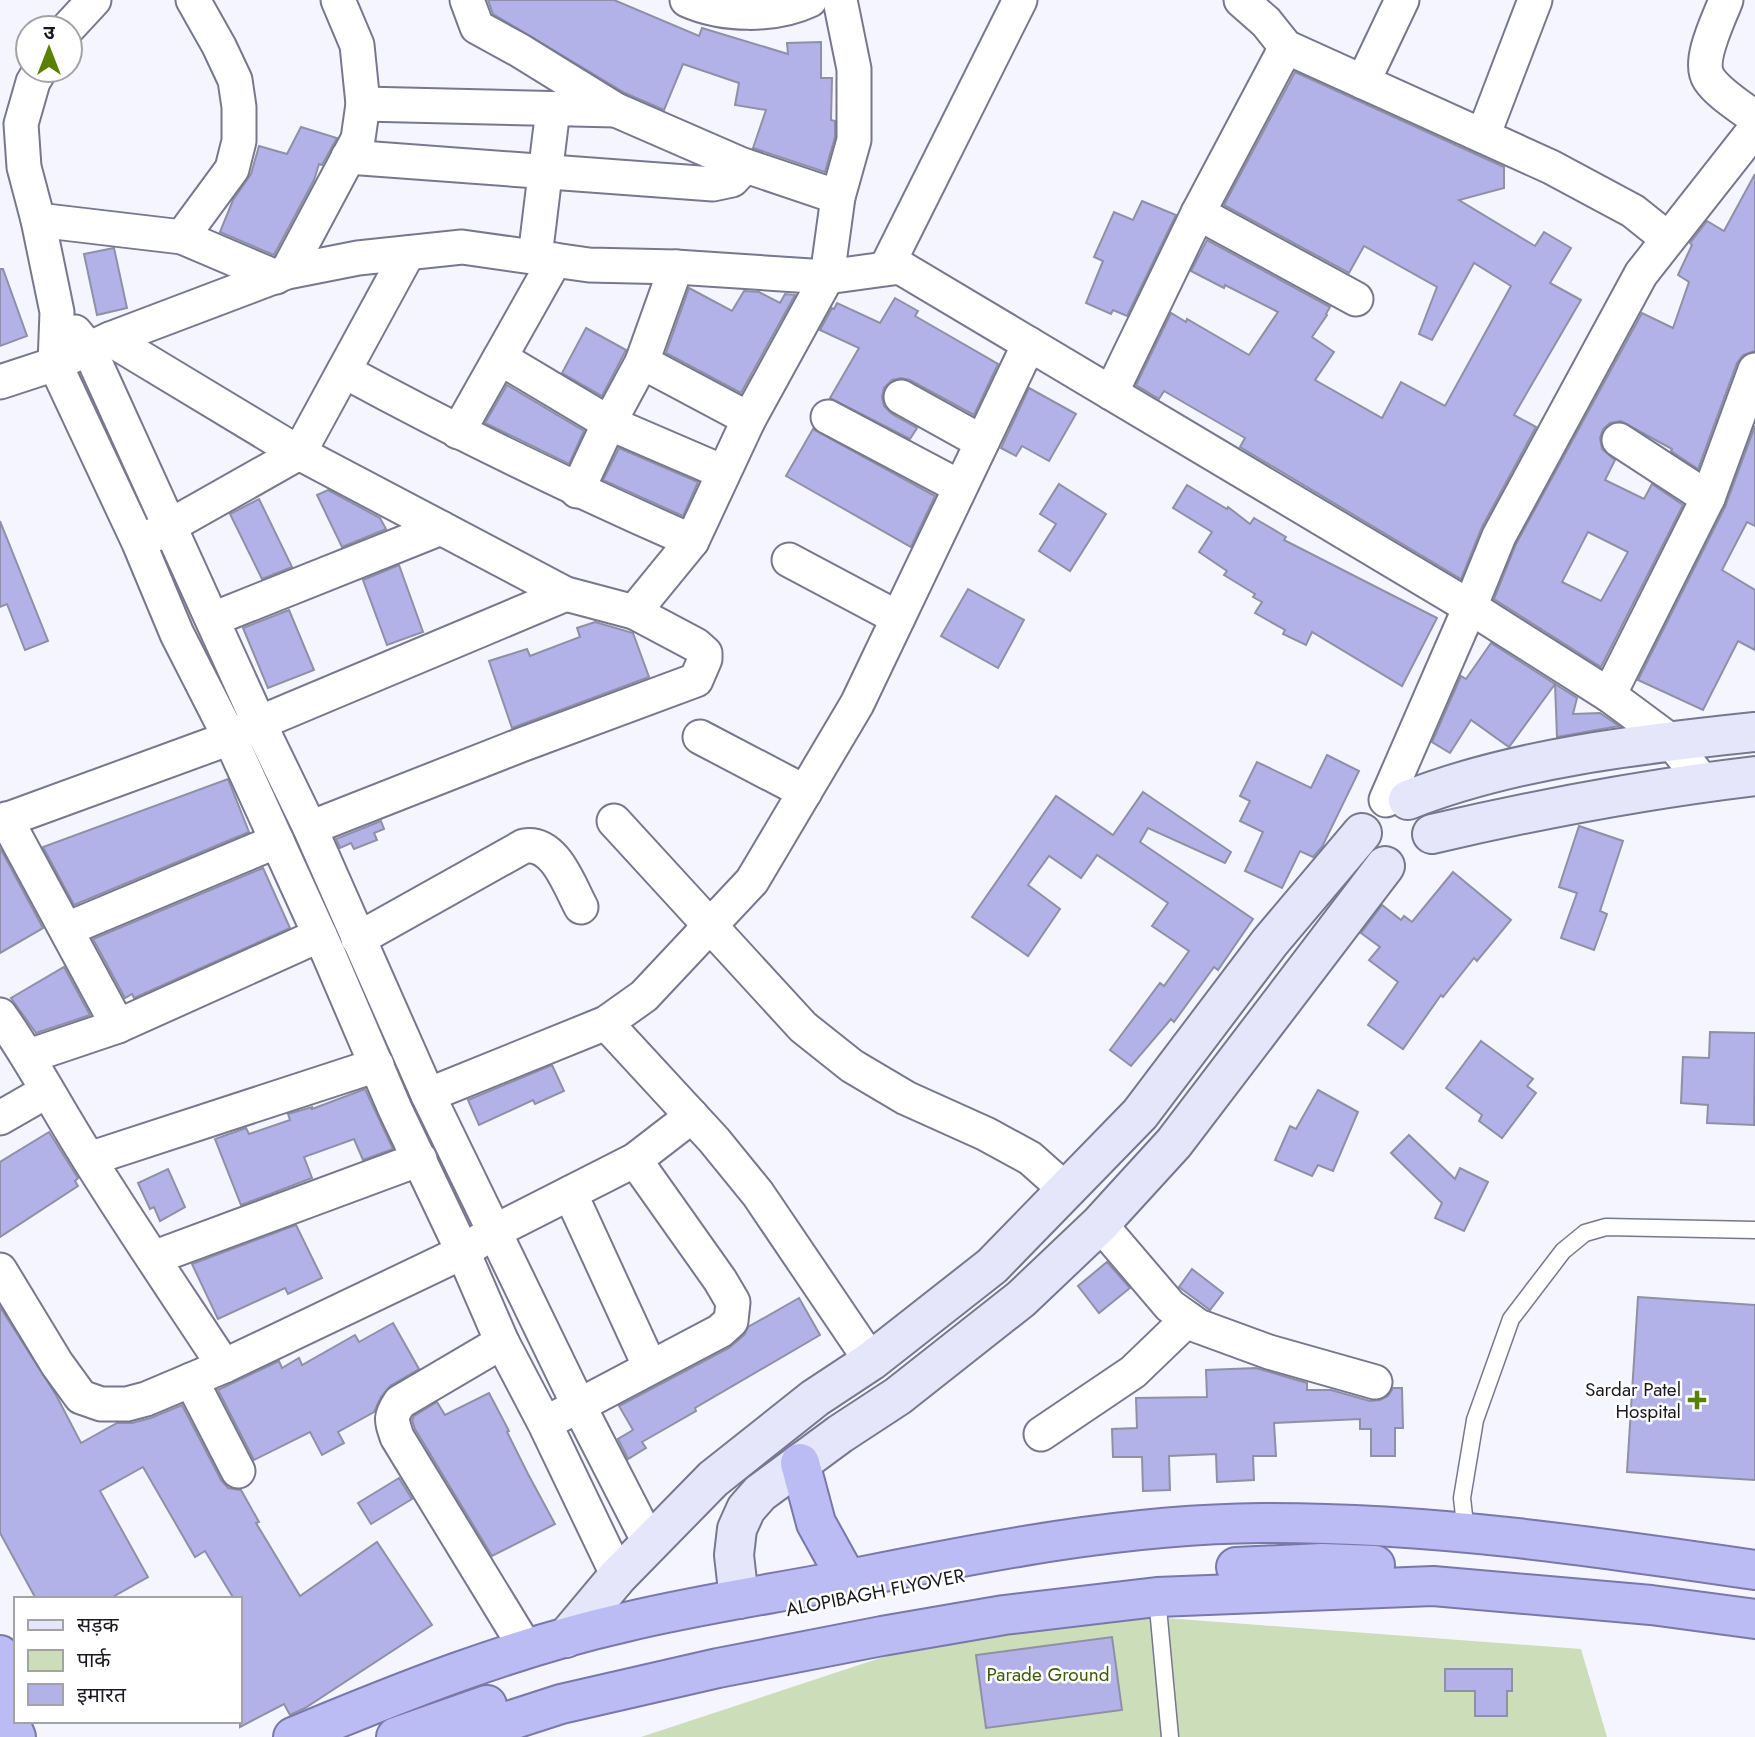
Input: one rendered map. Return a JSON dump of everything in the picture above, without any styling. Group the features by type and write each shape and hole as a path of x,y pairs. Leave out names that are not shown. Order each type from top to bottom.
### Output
{"highway":[{"path":"800,1462 816,1523 847,1579"},
{"path":"293,1737 415,1686 566,1637 625,1622 1067,1538 1172,1526 1363,1524 1436,1558 1651,1605 1755,1619"},
{"name":"ALOPIBAGH FLYOVER","path":"330,1737 462,1685 603,1648 856,1594 1024,1564 1108,1553 1318,1541 1436,1558"},
{"path":"459,1737 561,1704 718,1668 882,1636 1004,1615 1157,1597 1360,1589 1436,1558 1755,1570"},
{"name":"ALOPIBAGH FLYOVER","path":"396,1737 461,1713 587,1675 976,1597 1096,1579 1217,1568 1436,1558"},
{"path":"0,1655 14,1680"},
{"path":"0,1699 16,1737"}],"main road":[{"path":"1397,800 1425,813 1432,834 1430,845 1417,862 1407,867 1385,866 1368,853 1362,832 1363,822 1369,812 1397,800 1447,785 1515,769 1671,741 1755,732"},
{"path":"1432,834 1524,812 1755,776"},
{"path":"566,1637 618,1576 713,1479 815,1398 871,1361 992,1266 1140,1114 1270,942 1362,832"},
{"path":"739,1599 734,1555 737,1529 746,1510 760,1493 800,1462 898,1396 1021,1299 1100,1224 1174,1143 1385,866"},
{"path":"1220,1009 1256,1035"},
{"path":"689,1505 737,1529"}],"street":[{"path":"81,14 94,0"},
{"path":"182,237 232,169 239,141 239,107 235,80 193,0"},
{"path":"281,274 358,139 363,104 357,45 338,0"},
{"path":"467,0 477,27 616,110 746,166 838,197"},
{"path":"687,0 699,5 768,12 810,0"},
{"path":"634,612 692,541 749,419 827,277 838,197 854,140 854,69 840,0"},
{"path":"886,268 1020,0"},
{"path":"1363,82 1402,0"},
{"path":"1483,136 1535,0"},
{"path":"1726,0 1708,50 1706,75 1714,85 1755,118"},
{"path":"1256,5 1286,47 1551,167 1633,211 1668,239"},
{"path":"1111,393 1198,213 1286,47"},
{"path":"32,84 11,130 38,220 57,312 55,364 177,634 230,738 464,1252 502,1342 545,1424 618,1576"},
{"path":"363,104 616,110"},
{"path":"457,432 500,358 545,258 546,171 552,109"},
{"path":"1397,800 1499,536 1641,274 1755,129"},
{"path":"348,158 713,184 732,180 746,166"},
{"path":"1198,213 1356,299"},
{"path":"38,220 182,237 281,274"},
{"path":"0,382 55,364 281,274 358,258 462,247 589,265 676,267 827,277 900,267 1470,607 1609,695 1671,741 1703,782"},
{"path":"138,543 299,453 408,253"},
{"path":"577,491 642,362 676,267"},
{"path":"57,312 100,344 566,594 634,612 696,645 705,653 696,680 310,828"},
{"path":"100,344 171,526 310,828 428,1095 579,1406 650,1544"},
{"path":"428,1095 606,1023 644,996 752,881 857,704 1029,344"},
{"path":"500,358 609,423 723,472"},
{"path":"642,362 749,419"},
{"path":"1609,695 1708,498 1755,370"},
{"path":"344,371 457,432 577,491 692,541"},
{"path":"901,397 982,442"},
{"path":"906,458 935,416"},
{"path":"828,417 960,487"},
{"path":"1619,440 1708,498"},
{"path":"213,619 441,528"},
{"path":"789,561 898,618"},
{"path":"118,1026 66,929 3,821 230,738 566,594"},
{"path":"700,737 805,792"},
{"path":"614,821 803,1027 852,1066 906,1098 986,1134 1030,1158 1066,1191"},
{"path":"66,929 276,841"},
{"path":"358,939 524,846 533,845 543,849 556,861 581,907"},
{"path":"29,1056 118,1026 320,935"},
{"path":"0,1014 29,1056 47,1091 89,1158 224,1366"},
{"path":"606,1023 692,1116 758,1194 871,1361"},
{"path":"89,1158 377,1065"},
{"path":"0,1118 47,1091"},
{"path":"0,1270 80,1397 101,1404 127,1404 146,1399 224,1366 464,1252 493,1232 635,1160 692,1116"},
{"path":"153,1258 420,1158"},
{"path":"545,1424 720,1331 731,1321 733,1302 635,1160"},
{"path":"570,1193 650,1367"},
{"path":"1100,1224 1170,1306 1198,1326 1269,1352 1376,1382"},
{"path":"1041,1434 1133,1373 1188,1319"},
{"path":"502,1342 400,1402 392,1415 392,1422 397,1437 527,1650"},
{"path":"191,1380 238,1471"}],"lane":[{"path":"1436,1558 1462,1498 1475,1420 1511,1319 1563,1251 1585,1233 1606,1227 1755,1230"},
{"path":"1157,1597 1170,1737"}],"green space":[{"name":"Parade Ground","path":"1032,1608 1581,1649 1607,1737 641,1737"}],"building":[{"path":"488,0 614,0 699,36 702,28 788,54 787,43 821,42 821,78 832,78 831,120 835,121 835,137 825,172 753,148 766,110 735,105 739,83 683,64 664,110 625,93 493,14"},
{"path":"1295,72 1504,167 1504,188 1459,200 1535,246 1544,232 1571,248 1550,283 1581,300 1514,415 1536,427 1482,527 1461,579 1240,447 1245,438 1164,391 1159,399 1136,385 1171,313 1186,322 1187,319 1249,355 1278,312 1191,271 1207,240 1330,307 1312,337 1334,352 1315,380 1382,418 1401,382 1445,406 1511,286 1474,263 1432,340 1419,334 1437,287 1364,246 1349,273 1224,205"},
{"path":"301,127 337,138 322,165 319,164 314,180 274,255 220,232 233,200 251,174 259,146 287,154"},
{"path":"1755,174 1755,351 1743,355 1737,363 1698,469 1671,451 1672,449 1621,421 1610,423 1603,429 1600,438 1602,449 1615,460 1605,480 1644,499 1652,484 1683,505 1601,667 1494,599 1516,544 1642,313 1673,328 1689,282 1678,275 1692,245 1690,243 1707,221 1724,231","holes":["1588,532 1628,552 1601,601 1562,582"]},
{"path":"1142,201 1176,215 1127,316 1113,310 1111,314 1086,303 1103,261 1094,257 1114,212 1133,220"},
{"path":"114,248 127,308 97,315 84,254"},
{"path":"0,269 3,269 27,336 0,346"},
{"path":"689,288 732,311 744,291 759,292 780,303 785,294 795,295 741,393 666,353"},
{"path":"895,298 918,311 915,316 998,364 974,415 910,380 892,380 884,388 884,406 892,414 917,428 910,439 830,398 859,348 820,330 837,303 880,323"},
{"path":"586,328 626,350 602,396 562,373"},
{"path":"507,385 584,431 569,464 485,423"},
{"path":"1029,388 1076,414 1049,461 1022,446 1016,456 1001,448"},
{"path":"1755,426 1755,526 1747,522 1722,570 1755,590 1755,650 1738,641 1703,710 1638,680 1725,507"},
{"path":"813,429 935,496 911,547 786,476"},
{"path":"619,448 698,482 683,516 603,480"},
{"path":"1059,484 1106,514 1070,571 1039,551 1056,524 1040,514"},
{"path":"1187,485 1227,509 1228,507 1250,524 1254,518 1286,537 1284,540 1437,618 1402,686 1312,632 1306,645 1283,634 1285,630 1255,613 1262,602 1253,597 1255,594 1224,575 1227,571 1199,552 1212,532 1173,508"},
{"path":"328,490 380,518 386,529 342,547 317,495"},
{"path":"259,499 292,567 262,579 230,514"},
{"path":"0,521 48,641 25,650 7,604 0,607"},
{"path":"399,565 423,632 387,645 363,580"},
{"path":"968,589 1024,620 998,668 941,636"},
{"path":"289,610 314,670 268,688 243,628"},
{"path":"595,622 633,633 649,677 512,728 489,661 527,649 530,656 580,637 577,628"},
{"path":"1491,643 1555,684 1509,747 1471,720 1450,753 1432,742 1461,676 1466,679"},
{"path":"1555,684 1577,698 1573,714 1600,713 1619,726 1557,737"},
{"path":"1327,755 1359,771 1322,847 1313,857 1300,851 1282,888 1245,871 1263,832 1240,821 1250,801 1240,796 1257,762 1311,788"},
{"path":"228,779 249,832 74,905 43,847"},
{"path":"1143,792 1231,852 1225,863 1148,828 1140,842 1253,919 1218,970 1214,967 1174,1022 1171,1019 1131,1066 1110,1050 1160,983 1164,986 1189,951 1152,926 1168,903 1097,855 1081,878 1049,856 1028,885 1060,909 1028,956 972,917 1056,796 1113,835"},
{"path":"381,821 384,829 374,833 377,840 354,849 351,843 340,848 336,839"},
{"path":"1579,826 1623,841 1600,911 1607,914 1594,950 1561,938 1577,893 1559,887"},
{"path":"0,848 43,928 0,953"},
{"path":"263,868 290,928 134,998 132,994 125,998 93,939"},
{"path":"1453,872 1511,920 1477,961 1474,958 1443,997 1441,995 1403,1049 1368,1025 1398,982 1369,960 1380,947 1361,933 1382,905 1401,920 1404,916 1412,922"},
{"path":"64,967 90,1015 36,1033 11,998"},
{"path":"1710,1032 1755,1033 1754,1125 1707,1123 1708,1105 1681,1103 1683,1057 1709,1058"},
{"path":"1481,1041 1533,1079 1527,1086 1536,1093 1502,1138 1479,1121 1482,1115 1446,1088"},
{"path":"552,1065 564,1091 535,1104 533,1100 479,1125 468,1100"},
{"path":"365,1089 393,1149 363,1160 354,1139 304,1157 312,1178 241,1205 215,1139 246,1128 249,1134 290,1120 288,1114 312,1109"},
{"path":"1318,1090 1358,1112 1333,1171 1318,1165 1312,1176 1275,1160 1290,1126 1296,1129"},
{"path":"49,1132 78,1178 75,1181 78,1186 0,1237 0,1162"},
{"path":"1409,1135 1455,1179 1460,1168 1488,1182 1464,1231 1435,1218 1442,1203 1391,1153"},
{"path":"168,1169 185,1207 160,1221 154,1207 150,1209 138,1183"},
{"path":"296,1225 322,1278 288,1294 285,1288 218,1319 192,1264"},
{"path":"1107,1262 1130,1288 1099,1313 1078,1286"},
{"path":"1192,1269 1223,1293 1210,1310 1179,1287"},
{"path":"1638,1297 1755,1305 1755,1480 1627,1472"},
{"path":"799,1298 820,1335 642,1442 646,1448 628,1459 618,1439 633,1430 619,1406 729,1348 744,1335 748,1327"},
{"path":"0,1307 56,1395 81,1443 117,1423 132,1423 151,1418 182,1405 221,1480 228,1488 241,1490 259,1522 256,1523 300,1596 377,1542 432,1625 305,1708 290,1715 284,1704 240,1727 242,1597 233,1597 205,1551 195,1557 143,1467 100,1491 148,1577 113,1597 35,1597 0,1533"},
{"path":"393,1323 419,1369 390,1386 374,1412 338,1432 344,1443 322,1455 310,1432 254,1460 218,1390 279,1361 282,1368 299,1358 302,1365 355,1335 359,1342"},
{"path":"1256,1368 1307,1383 1307,1390 1331,1390 1370,1401 1388,1396 1393,1388 1402,1388 1403,1428 1395,1428 1395,1456 1371,1456 1371,1429 1360,1429 1360,1419 1274,1423 1276,1456 1253,1456 1254,1480 1217,1482 1216,1454 1169,1456 1170,1490 1143,1491 1142,1457 1113,1457 1112,1429 1137,1428 1136,1398 1207,1397 1206,1370"},
{"path":"489,1393 555,1524 492,1556 412,1420 437,1402 445,1415"},
{"path":"399,1478 412,1499 371,1524 358,1503"},
{"path":"1112,1637 1122,1710 986,1728 976,1655"},
{"path":"1445,1669 1512,1669 1512,1691 1507,1691 1507,1716 1475,1716 1475,1691 1445,1691"}],"place":[{"name":"Sardar Patel Hospital","path":"1697,1400"}]}
